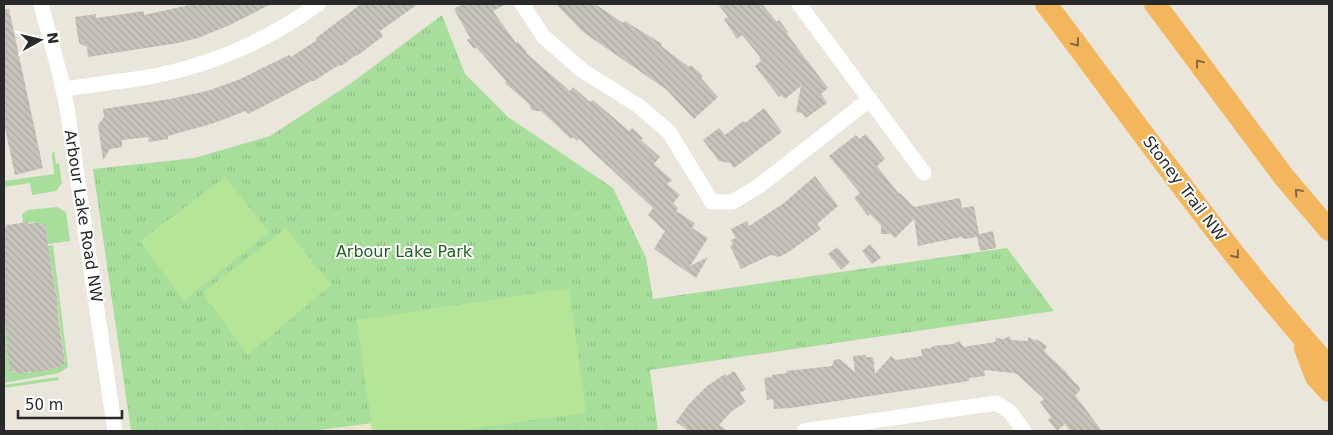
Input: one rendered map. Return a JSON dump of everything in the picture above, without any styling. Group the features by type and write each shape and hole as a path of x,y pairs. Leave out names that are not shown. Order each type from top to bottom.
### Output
{"highway":[{"name":"Stoney Trail NW","path":"1046,4 1220,236 1329,367"},
{"path":"1155,4 1284,177 1329,230"},
{"path":"1299,333 1316,377 1329,391"}],"street":[{"name":"Arbour Lake Road NW","path":"40,4 64,89 115,431"},
{"path":"64,89 145,78 217,60 262,40 318,4"},
{"path":"522,4 544,36 583,71 639,106 669,132 712,202 732,202 759,186 870,99"},
{"path":"799,4 924,173"},
{"path":"804,431 914,424 996,403 1010,412 1024,431"}],"shaded area":[{"path":"404,419 406,431 311,431"}],"green space":[{"name":"Arbour Lake Park","path":"442,15 465,74 508,117 613,188 646,258 653,299 1007,248 1054,311 650,370 658,431 406,431 404,419 311,431 131,431 93,169 195,158 270,136 350,84"},
{"path":"54,150 56,164 59,163 62,183 56,191 32,195 30,183 4,187 4,181 54,174 52,155"},
{"path":"225,177 269,232 184,301 140,241"},
{"path":"57,207 66,212 70,241 48,244 45,224 40,225 39,222 23,223 22,214 28,210"},
{"path":"286,228 331,285 248,355 202,293"},
{"path":"53,245 68,367 59,373 4,383 4,319 6,318 9,344 6,345 10,372 31,373 31,370 44,368 45,371 60,367 60,364 65,363 58,302 48,246"},
{"path":"569,288 586,413 451,431 372,431 357,320"},
{"path":"58,377 59,380 4,388 4,385"}],"building":[{"path":"194,4 271,4 230,25 198,38 178,43 88,57 87,47 79,43 75,17 96,14 96,18 144,11 144,15"},
{"path":"361,4 418,4 380,31 383,36 357,56 314,81 248,114 246,111 211,124 168,136 168,139 149,142 148,137 122,140 122,147 110,149 103,160 98,125 104,117 103,109 170,99 207,91 238,80 289,55 291,57 317,40 316,38"},
{"path":"463,4 506,4 493,11 516,43 518,42 526,53 570,91 573,87 590,102 593,100 629,131 632,128 643,138 641,140 660,157 654,164 672,180 667,184 680,195 673,203 678,208 676,211 695,223 692,228 708,238 690,266 708,257 696,278 654,249 665,231 648,215 653,208 579,139 577,141 573,137 571,139 541,111 534,111 530,108 530,105 505,83 506,81 476,47 474,49 467,40 470,38 454,9"},
{"path":"556,4 595,4 623,23 625,21 662,44 661,46 689,67 691,65 703,76 701,78 718,97 694,119 667,90 583,32"},
{"path":"718,4 762,4 777,22 779,20 788,32 787,34 828,88 821,94 827,103 806,118 802,113 796,112 801,86 785,99 781,95 779,97 755,66 761,61 760,57 742,35 737,39 724,19 728,17"},
{"path":"4,9 9,9 43,168 15,175 4,123"},
{"path":"764,108 782,132 734,168 730,163 719,161 703,140 719,128 725,135 743,121 745,123"},
{"path":"866,134 885,159 877,166 899,194 914,207 960,198 962,208 974,207 979,234 993,231 996,248 980,251 977,237 964,239 961,237 918,246 914,219 895,238 891,234 881,234 881,225 870,214 868,216 854,198 860,193 829,156 856,135 859,139"},
{"path":"815,176 838,206 817,224 821,229 779,257 771,255 741,269 730,246 733,245 731,240 736,238 731,229 747,221 749,226 784,203"},
{"path":"28,222 28,224 40,222 40,225 45,224 58,303 65,364 60,364 61,367 49,370 14,374 14,371 10,372 4,319 4,227 7,227 6,225"},
{"path":"870,244 881,258 872,264 862,251"},
{"path":"837,247 850,262 841,270 828,254"},
{"path":"1009,336 1012,340 1027,341 1029,337 1047,346 1044,351 1080,388 1079,392 1075,395 1102,431 1070,431 1065,424 1057,431 1048,420 1051,417 1040,402 1044,399 1018,375 984,370 985,376 969,378 969,381 791,408 774,409 773,399 767,400 764,378 787,373 786,371 832,366 834,360 839,359 855,372 853,356 866,355 866,357 873,357 875,374 891,356 896,360 922,356 921,349 933,346 953,344 959,341 964,347 995,342 996,338 1004,339"},
{"path":"734,371 746,389 740,393 746,402 732,411 719,425 728,431 689,431 676,422 689,404 707,386 725,374 727,376"}]}
